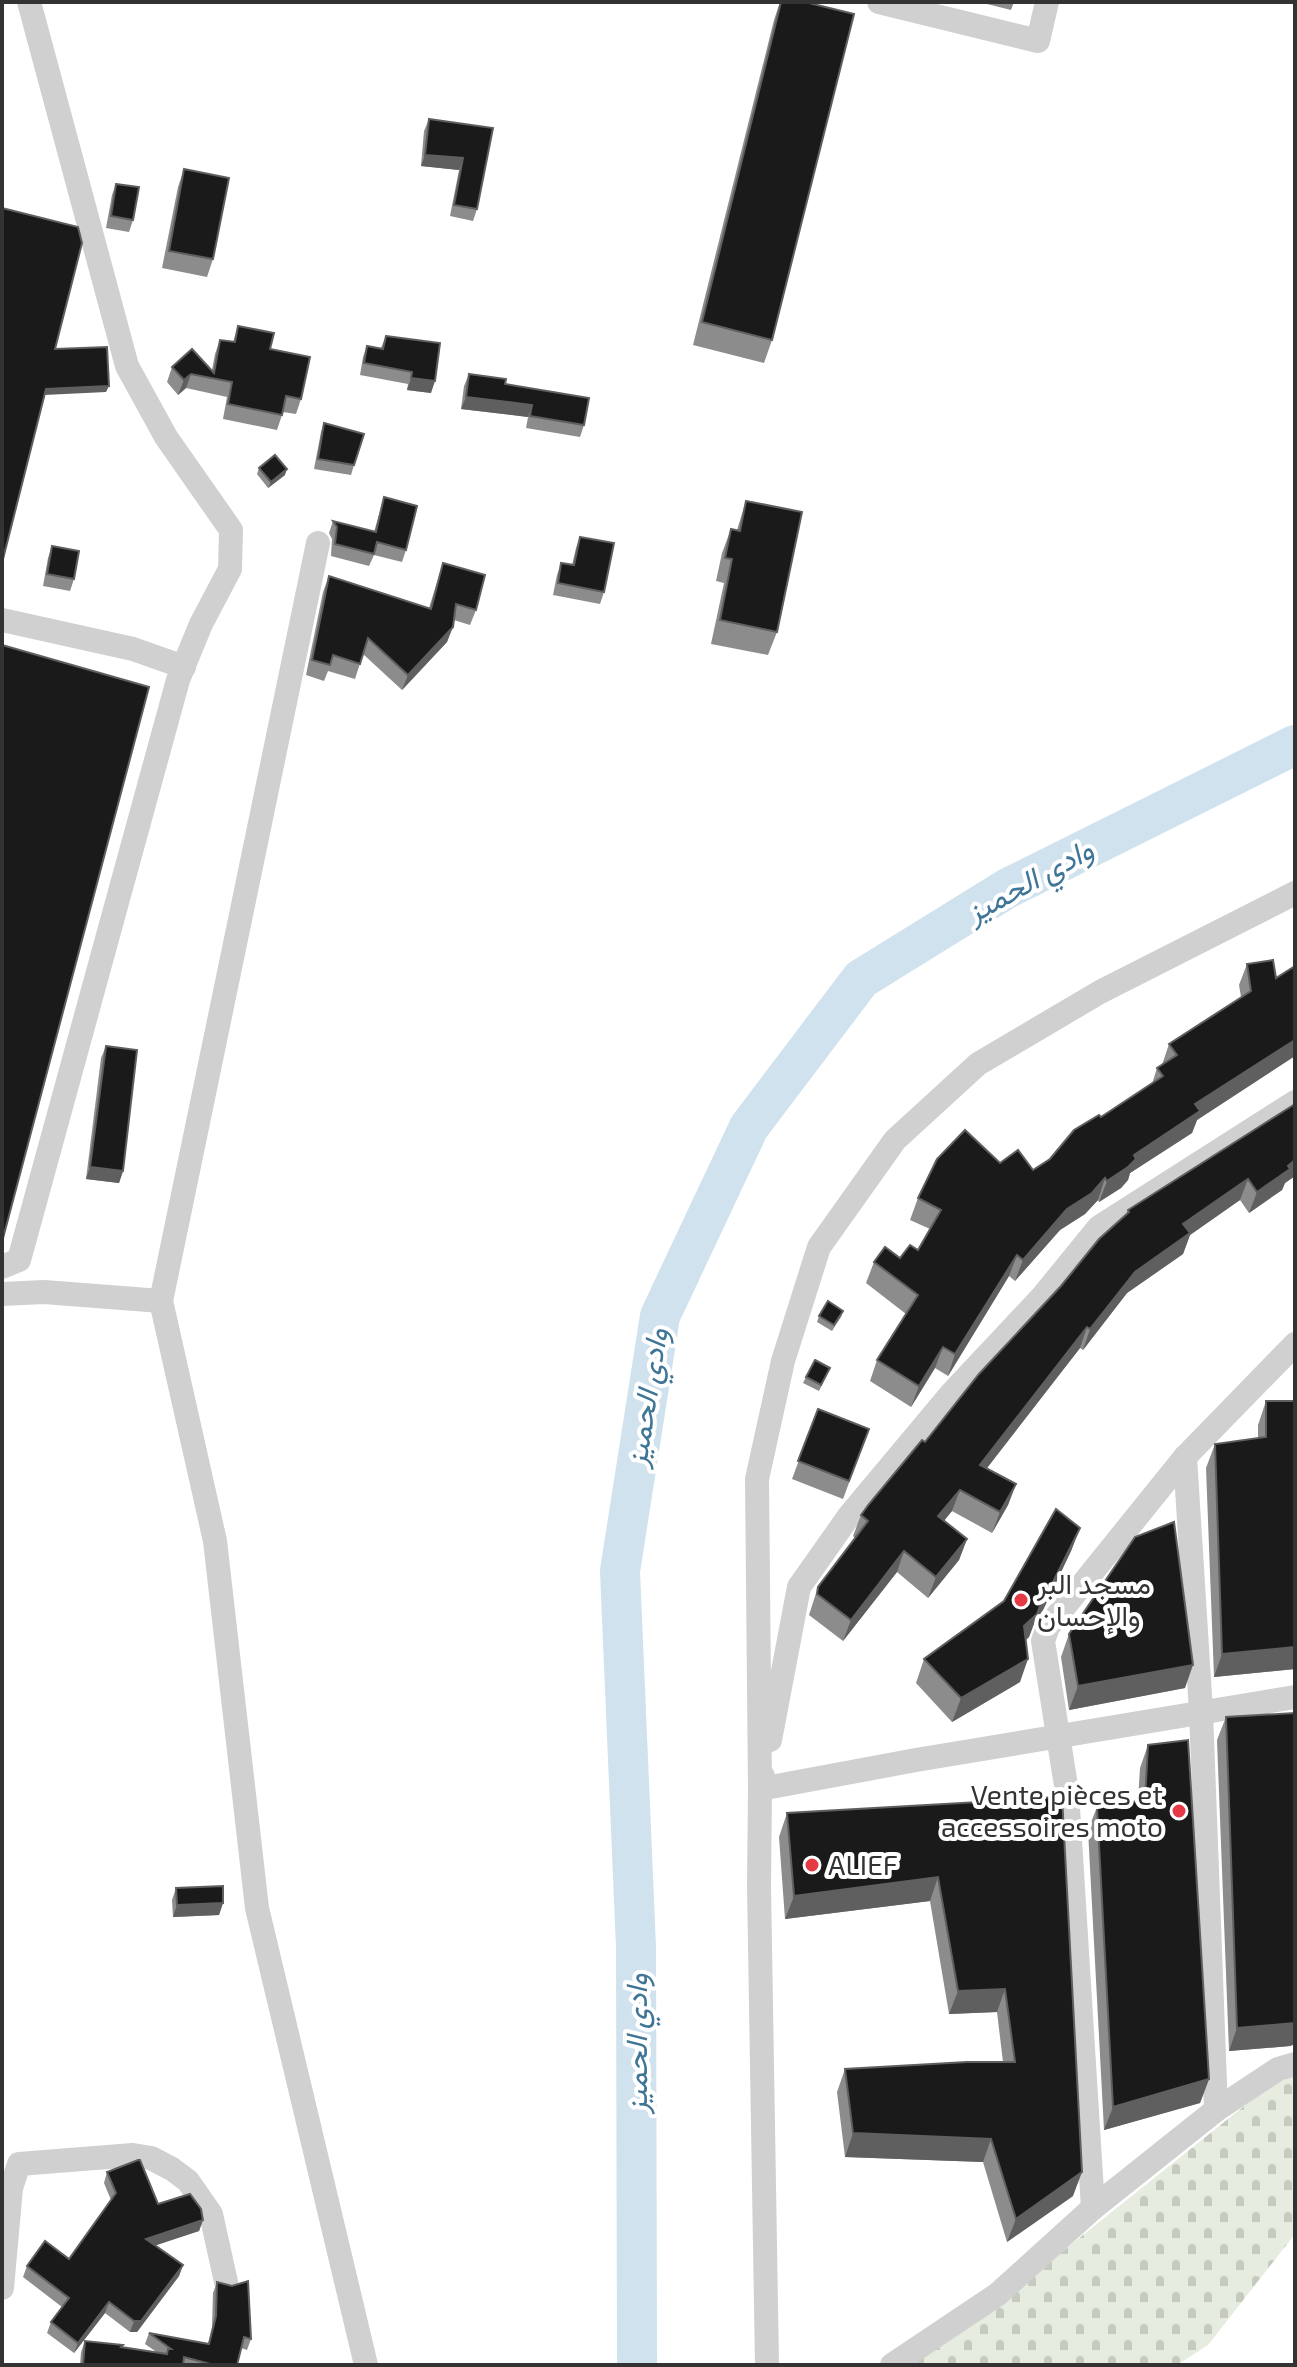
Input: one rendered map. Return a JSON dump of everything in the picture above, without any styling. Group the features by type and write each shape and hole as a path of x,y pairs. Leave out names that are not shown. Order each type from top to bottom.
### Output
{"street":[{"path":"2,1267 19,1260 184,667 201,624 230,569 231,530 166,437 127,366 29,2"},
{"path":"879,2 1038,41 1047,2"},
{"path":"318,543 161,1301 215,1541 257,1908 366,2365"},
{"path":"2,620 133,649 184,667"},
{"path":"767,2365 759,1886 757,1479 783,1361 819,1247 895,1140 978,1064 1100,992 1295,893"},
{"path":"760,1789 799,1587 849,1516 951,1394 1042,1297 1099,1227 1295,1102"},
{"path":"2,1294 44,1292 161,1301"},
{"path":"1093,2208 1067,1792 1043,1641 1048,1627 1185,1457 1295,1344"},
{"path":"1185,1457 1201,1711 1216,2110"},
{"path":"760,1789 1295,1697"},
{"path":"892,2365 998,2294 1093,2208 1216,2110 1278,2069 1295,2064"},
{"path":"2,2288 11,2188 19,2164 114,2155 151,2158 188,2181 211,2214 226,2282"}],"green space":[{"path":"1295,2076 1295,2234 1208,2345 1177,2365 910,2365 1008,2295 1273,2083"}],"building":[{"path":"781,2 805,2 854,14 772,340 702,322"},
{"path":"429,119 493,128 477,209 454,205 463,158 425,155"},
{"path":"184,169 229,178 213,259 169,251"},
{"path":"116,184 139,187 133,220 111,216"},
{"path":"2,208 78,227 82,243 55,349 107,347 109,386 46,389 2,563"},
{"path":"238,326 274,333 270,349 310,357 301,399 286,396 282,415 228,404 232,382 191,374 184,380 172,367 192,349 214,373 220,340 235,342"},
{"path":"386,336 440,343 435,381 411,378 412,372 364,363 367,346 383,349"},
{"path":"469,374 506,379 505,384 589,398 584,425 530,416 532,405 466,397"},
{"path":"324,423 364,434 354,465 318,459"},
{"path":"275,455 287,469 271,482 259,468"},
{"path":"384,497 417,506 406,550 377,542 374,554 335,544 337,527 333,521 376,532"},
{"path":"746,501 802,512 777,632 720,620 732,559 725,558 731,529 740,531"},
{"path":"580,537 614,543 604,592 558,583 561,563 574,565"},
{"path":"52,546 79,551 74,579 47,574"},
{"path":"443,563 485,575 476,610 456,604 453,627 408,675 368,638 360,664 333,655 330,665 312,660 329,576 431,609"},
{"path":"2,645 149,687 2,1242"},
{"path":"1273,960 1276,978 1295,966 1295,1040 1195,1104 1200,1111 1134,1155 1136,1159 1128,1167 1107,1181 1105,1178 1092,1193 1067,1209 1023,1260 1017,1255 955,1354 943,1347 919,1386 877,1360 918,1295 874,1262 885,1247 900,1258 910,1245 918,1250 941,1210 918,1198 937,1159 965,1130 1000,1163 1018,1150 1033,1170 1050,1159 1074,1130 1099,1115 1101,1117 1163,1076 1157,1068 1177,1055 1169,1044 1251,991 1247,964"},
{"path":"106,1046 137,1050 123,1171 90,1167"},
{"path":"1295,1104 1295,1160 1288,1166 1290,1169 1257,1192 1248,1179 1183,1224 1190,1233 1135,1272 1090,1329 1087,1327 980,1465 1016,1484 1000,1512 960,1490 938,1516 967,1539 936,1577 904,1551 851,1620 817,1594 818,1587 868,1521 861,1515 869,1504 1099,1239 1128,1210"},
{"path":"828,1301 843,1311 834,1325 819,1316"},
{"path":"815,1360 830,1368 821,1385 806,1377"},
{"path":"1266,1401 1295,1401 1295,1647 1222,1654 1215,1444 1266,1437"},
{"path":"818,1409 869,1429 849,1481 798,1461"},
{"path":"1056,1509 1080,1528 1037,1614 1024,1626 1028,1659 961,1698 924,1659 1004,1601"},
{"path":"1174,1522 1193,1665 1078,1686 1069,1634 1135,1537"},
{"path":"1295,1713 1295,2023 1237,2028 1226,1717"},
{"path":"1188,1740 1209,2079 1113,2107 1097,1807 1145,1800 1148,1745"},
{"path":"1062,1796 1082,2172 1016,2219 991,2139 853,2133 845,2069 1015,2062 1005,1989 958,1991 938,1877 794,1896 787,1813 980,1804"},
{"path":"223,1886 223,1903 177,1905 176,1888"},
{"path":"138,2160 158,2204 190,2194 201,2209 203,2220 146,2239 183,2265 141,2321 134,2321 109,2302 78,2343 51,2322 69,2298 27,2266 45,2241 69,2259 116,2193 107,2172"},
{"path":"248,2281 251,2339 244,2337 237,2365 214,2365 184,2357 183,2365 83,2365 85,2341 167,2354 171,2349 149,2333 209,2344 216,2316 217,2282 232,2286"}],"waterway":[{"name":"وادي الحميز","path":"637,2365 636,1947 620,1571 660,1316 749,1127 861,979 1008,888 1295,745"}],"place":[{"name":"مسجد البر والإحسان","path":"1021,1600"},
{"name":"Vente pièces et accessoires moto","path":"1179,1811"},
{"name":"ALIEF","path":"812,1865"}]}
